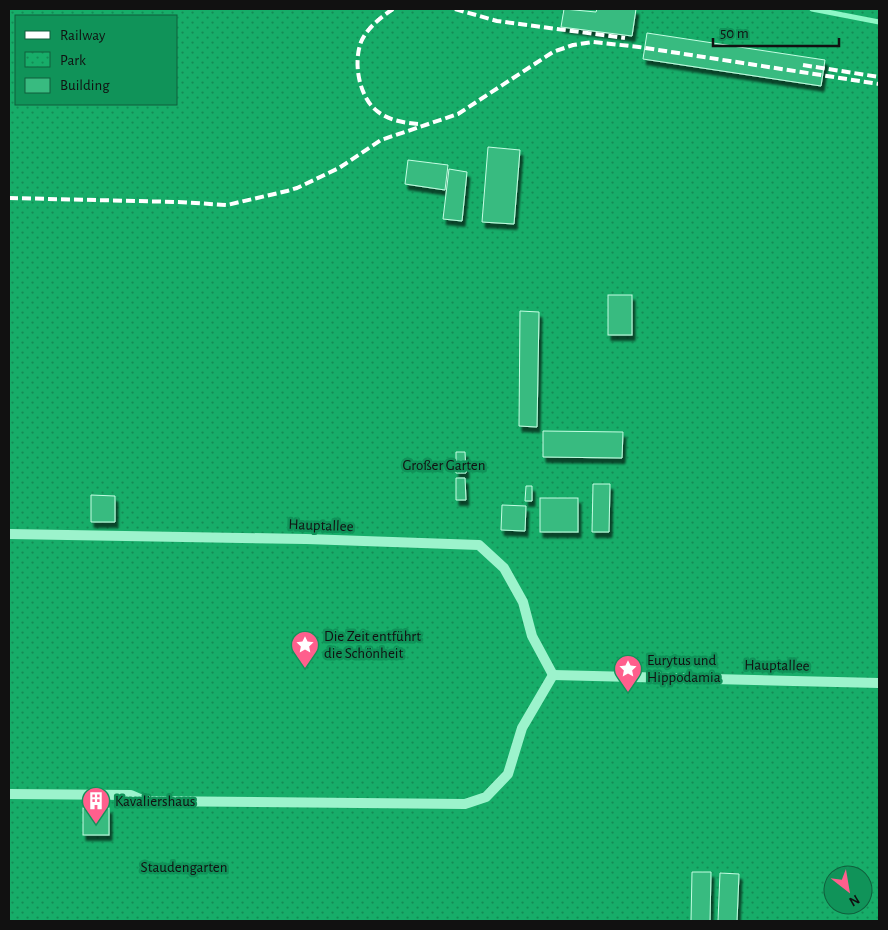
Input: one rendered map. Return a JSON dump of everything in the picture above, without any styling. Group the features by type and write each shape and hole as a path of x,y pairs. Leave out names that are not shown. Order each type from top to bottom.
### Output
{"street":[{"name":"Hauptallee","path":"9,534 306,539 479,545 504,568 523,602 532,636 553,675 879,683"},
{"path":"9,794 131,796 146,801 465,804 486,796 508,774 522,728 553,675"}],"green space":[{"name":"Großer Garten","path":"9,9 879,9 879,921 9,921"}],"building":[{"path":"564,9 596,12 597,9 636,9 632,36 561,27"},
{"path":"647,33 825,60 821,86 643,59"},
{"path":"488,147 520,150 514,224 482,222"},
{"path":"408,160 448,165 445,190 405,184"},
{"path":"449,169 467,172 462,221 443,219"},
{"path":"608,295 632,295 632,335 608,335"},
{"path":"520,311 539,312 537,427 519,426"},
{"path":"543,431 623,432 622,458 543,457"},
{"path":"456,452 465,452 466,473 456,473"},
{"path":"456,478 465,478 466,500 456,500"},
{"path":"593,484 610,484 609,532 592,532"},
{"path":"526,486 532,486 532,501 525,501"},
{"path":"91,495 115,496 115,522 91,522"},
{"path":"540,498 578,498 578,532 540,532"},
{"path":"502,505 526,506 525,531 501,530"},
{"name":"Kavaliershaus","path":"83,808 109,808 109,835 83,835"},
{"path":"692,872 711,872 710,921 691,921"},
{"path":"720,873 739,874 737,921 718,921"}],"waterway":[{"path":"812,9 879,22"}],"railway":[{"path":"393,9 379,19 361,42 358,60 359,79 366,97 377,111 386,117 418,124"},
{"path":"455,9 497,21 625,38"},
{"path":"9,198 227,205 287,191 339,168 381,140 458,114 553,52 573,45 593,42 639,47 879,84"},
{"path":"803,65 879,77"}],"place":[{"name":"Die Zeit entführt die Schönheit","path":"305,669"},
{"name":"Eurytus und Hippodamia","path":"628,693"},
{"name":"Kavaliershaus","path":"96,825"}],"park label":[{"name":"Staudengarten","path":"184,867"}]}
